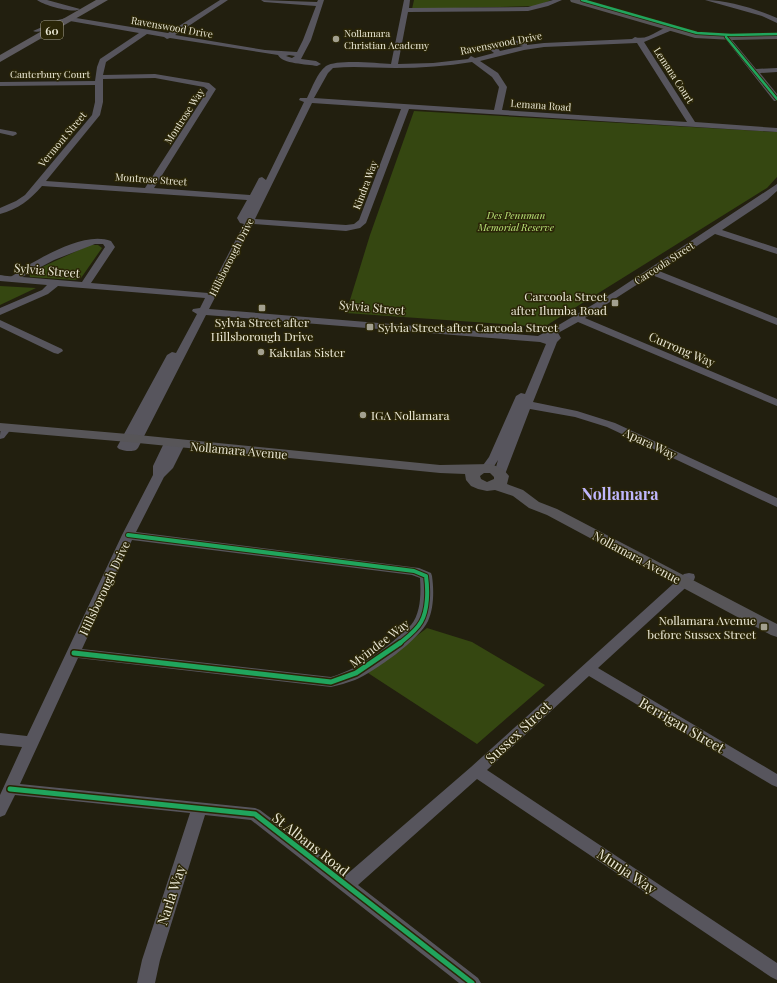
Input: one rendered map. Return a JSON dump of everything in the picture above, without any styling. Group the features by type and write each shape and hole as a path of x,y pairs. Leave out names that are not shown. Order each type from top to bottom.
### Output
{"highway":[{"name":"60","path":"80,10 92,0"},
{"name":"60","path":"0,52 37,31 104,0"},
{"path":"80,10 82,18 92,22"},
{"name":"60","path":"0,60 56,27 68,17"}],"main road":[{"path":"578,0 695,35 730,38 777,35"},
{"name":"Nollamara Avenue","path":"1,432 383,466 456,477 490,476 518,493 534,505 552,512 687,580 777,622"},
{"name":"Nollamara Avenue","path":"687,580 777,631"}],"street":[{"path":"40,0 58,6 80,10"},
{"path":"168,37 225,0"},
{"path":"264,0 320,2 307,40 297,57"},
{"path":"395,66 407,0"},
{"path":"405,10 528,8 546,6 560,0"},
{"path":"708,0 764,15 777,21"},
{"path":"58,6 68,17"},
{"name":"Ravenswood Drive","path":"68,17 144,33"},
{"name":"Ravenswood Drive","path":"56,27 79,24 144,33 268,54 285,55 327,64 395,66 439,65 527,46 648,39 671,27"},
{"name":"Vermont Street","path":"0,211 19,203 28,197 96,115 100,104 100,66 103,61 144,33"},
{"path":"730,38 777,99"},
{"name":"Lemana Court","path":"637,40 692,125"},
{"path":"498,53 493,49 492,45 519,43 527,46"},
{"path":"285,55 304,44"},
{"path":"472,59 495,75 503,87 498,113"},
{"name":"Hillsborough Drive","path":"130,443 257,198 277,167 306,101 325,72 327,64"},
{"path":"755,71 777,70"},
{"name":"Montrose Way","path":"100,80 155,76 211,86 212,89 148,190"},
{"name":"Canterbury Court","path":"0,84 18,85 100,80"},
{"name":"Lemana Road","path":"306,101 777,130"},
{"name":"Kindra Way","path":"246,221 346,228 357,226 363,221 406,108"},
{"path":"0,131 14,134"},
{"name":"Montrose Street","path":"40,183 257,198"},
{"name":"Carcoola Street","path":"548,338 620,295 776,190"},
{"path":"718,230 777,251"},
{"path":"13,280 22,272 88,242 103,241 110,247 84,286"},
{"path":"653,273 777,322"},
{"name":"Sylvia Street","path":"0,278 54,284 207,296"},
{"path":"0,312 45,292 54,284"},
{"name":"Sylvia Street","path":"200,308 548,338"},
{"name":"Currong Way","path":"580,319 777,403"},
{"path":"0,323 58,352"},
{"path":"490,476 522,404 548,338"},
{"name":"Apara Way","path":"522,404 566,411 605,423 777,503"},
{"name":"Hillsborough Drive","path":"0,811 128,535 159,475 167,468 172,448"},
{"name":"Myindee Way","path":"74,653 331,682 348,677 363,670 414,631 422,620 428,586 426,576 414,571 128,535"},
{"name":"Sussex Street","path":"346,885 476,771 687,580"},
{"name":"Berrigan Street","path":"588,669 777,781"},
{"path":"0,739 32,742"},
{"name":"Munja Way","path":"476,771 777,972"},
{"name":"St Albans Road","path":"10,789 255,814 472,983"},
{"name":"Narla Way","path":"146,983 150,960 199,809"}],"green space":[{"path":"414,0 551,0 537,6 412,9"},
{"name":"Des Pennman Memorial Reserve","path":"414,111 777,132 777,177 767,188 544,327 346,313 370,235"},
{"path":"90,245 98,245 102,248 81,278 75,280 30,277 29,273"},
{"path":"0,286 36,288 0,305"},
{"path":"427,628 472,642 545,685 477,744 368,673"}],"cycle path":[{"path":"582,0 697,33 731,35 777,34"},
{"path":"726,37 777,99"},
{"path":"74,653 331,682 349,677 376,660 408,636 423,618 427,586 426,576 414,571 128,535"},
{"path":"10,789 255,814 472,983"}],"place":[{"name":"Nollamara Christian Academy","path":"336,39"},
{"name":"Carcoola Street after Ilumba Road","path":"615,303"},
{"name":"Sylvia Street after Hillsborough Drive","path":"262,308"},
{"name":"Sylvia Street after Carcoola Street","path":"370,327"},
{"name":"Kakulas Sister","path":"261,352"},
{"name":"IGA Nollamara","path":"363,415"},
{"name":"Nollamara Avenue before Sussex Street","path":"764,627"}],"district":[{"name":"Nollamara","path":"620,493"}]}
